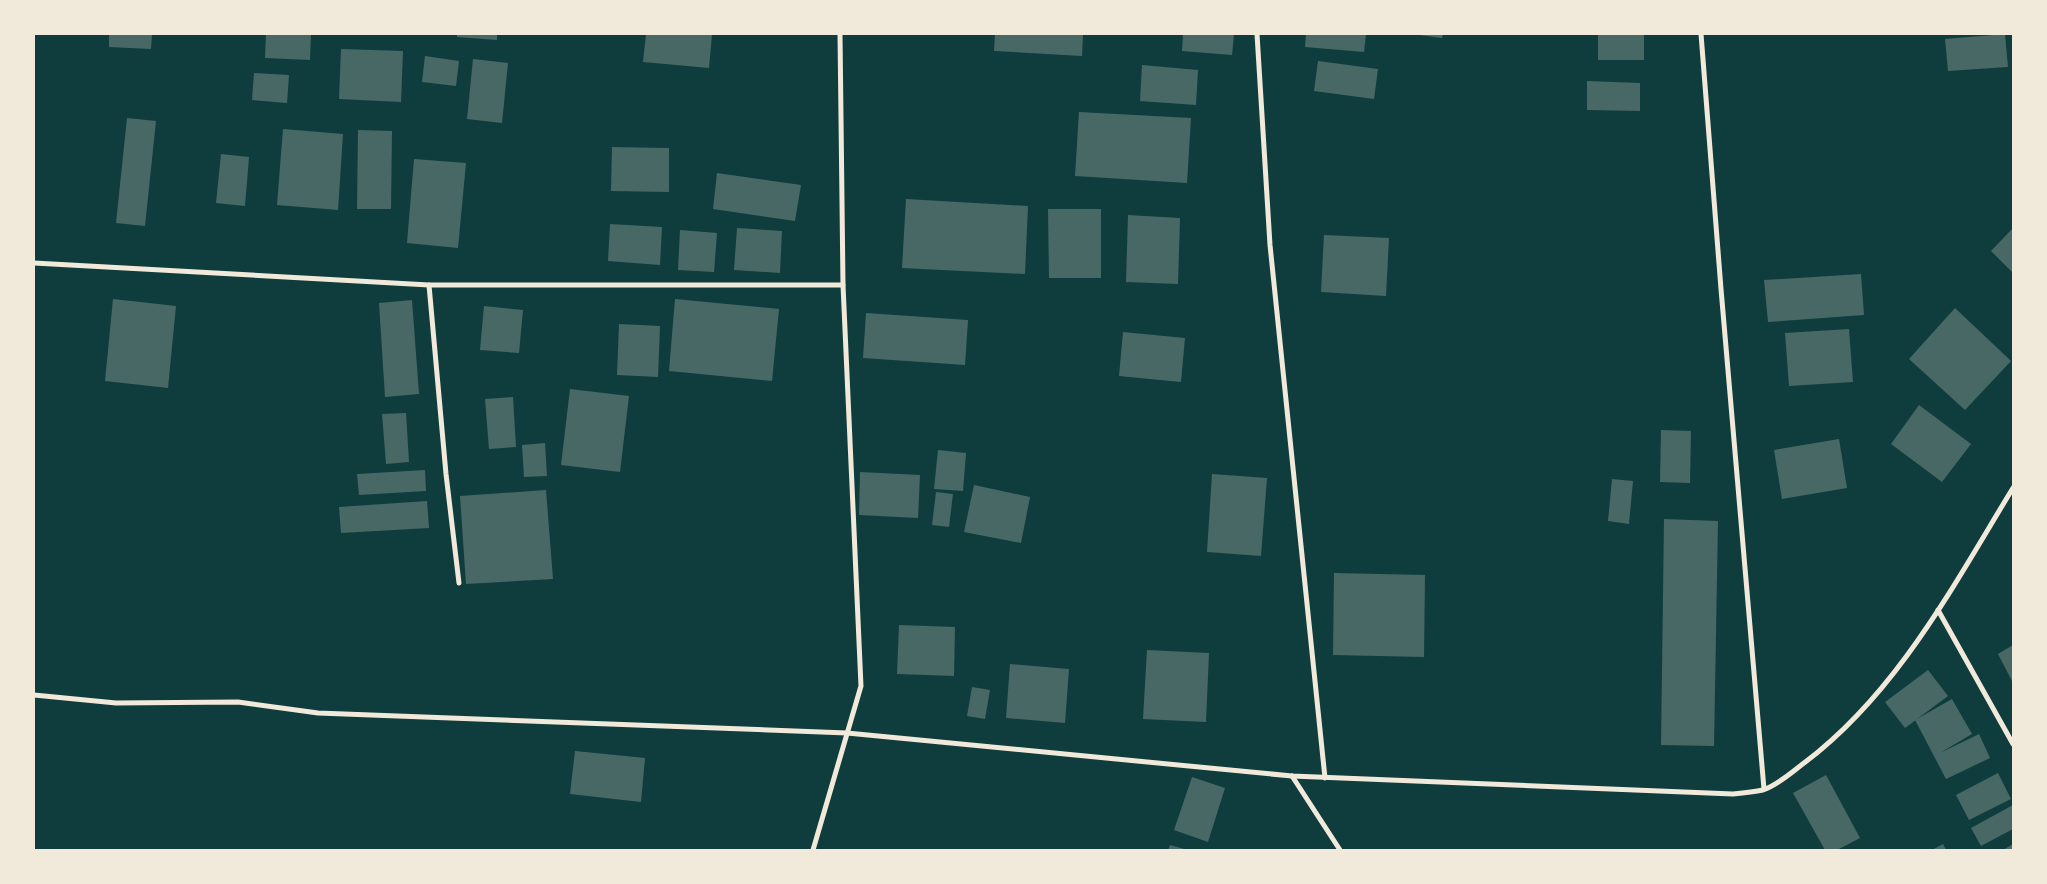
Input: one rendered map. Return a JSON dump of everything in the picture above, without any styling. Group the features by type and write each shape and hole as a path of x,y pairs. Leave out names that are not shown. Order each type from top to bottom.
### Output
{"street":[{"path":"812,850 861,686 843,285 840,190 840,34"},
{"path":"1257,34 1270,245 1325,778"},
{"path":"1702,34 1721,289 1764,790"},
{"path":"34,264 428,286 843,285"},
{"path":"428,286 458,583"},
{"path":"34,695 116,703 238,702 318,714 847,733 1292,776 1733,794 1764,790 1788,776 1828,745 1888,683 1938,610 2013,488"},
{"path":"1938,610 2013,744"},
{"path":"1292,776 1340,850"}],"building":[{"path":"109,34 152,34 151,49 109,47"},
{"path":"266,34 311,34 310,60 265,58"},
{"path":"457,34 497,34 497,40 457,37"},
{"path":"646,34 712,34 709,68 643,62"},
{"path":"995,34 1083,34 1082,56 994,51"},
{"path":"1183,34 1234,34 1232,55 1182,51"},
{"path":"1306,34 1366,34 1364,52 1305,47"},
{"path":"1412,34 1443,34 1442,38"},
{"path":"1598,34 1644,34 1644,60 1598,60"},
{"path":"2005,34 2008,67 1948,71 1945,39"},
{"path":"341,49 403,51 401,102 339,99"},
{"path":"425,56 459,61 456,86 422,82"},
{"path":"473,59 508,63 502,123 467,119"},
{"path":"1318,61 1378,69 1374,99 1314,91"},
{"path":"1142,65 1198,70 1196,105 1140,101"},
{"path":"254,73 289,75 287,103 252,100"},
{"path":"1587,81 1640,83 1640,111 1587,110"},
{"path":"1079,112 1191,118 1187,183 1075,176"},
{"path":"127,118 156,121 145,226 116,223"},
{"path":"283,129 343,134 338,210 277,205"},
{"path":"358,130 392,131 391,209 357,209"},
{"path":"612,147 669,148 669,192 611,191"},
{"path":"221,154 249,157 245,206 216,203"},
{"path":"414,159 466,163 458,248 407,243"},
{"path":"717,173 801,185 795,221 713,209"},
{"path":"906,199 1028,206 1025,274 902,268"},
{"path":"1048,209 1101,209 1101,278 1049,278"},
{"path":"1128,215 1180,218 1178,284 1126,282"},
{"path":"610,224 662,227 660,265 608,261"},
{"path":"737,228 782,231 780,273 734,270"},
{"path":"2013,228 2013,273 1991,251"},
{"path":"680,230 717,233 714,272 678,270"},
{"path":"1324,235 1389,238 1386,296 1321,292"},
{"path":"1861,274 1864,315 1768,322 1764,280"},
{"path":"113,299 176,306 168,388 105,381"},
{"path":"675,299 779,309 772,381 669,371"},
{"path":"412,300 419,394 385,397 379,303"},
{"path":"484,306 523,310 519,353 480,350"},
{"path":"1955,308 2011,361 1965,410 1909,359"},
{"path":"866,313 968,320 965,365 863,358"},
{"path":"619,324 660,326 658,377 617,375"},
{"path":"1849,329 1853,382 1789,386 1785,333"},
{"path":"1123,332 1185,338 1181,382 1119,376"},
{"path":"570,389 629,396 620,472 561,465"},
{"path":"513,397 516,447 489,449 485,399"},
{"path":"1919,405 1971,444 1942,482 1891,444"},
{"path":"406,413 409,462 386,464 382,414"},
{"path":"1661,430 1691,431 1690,483 1660,482"},
{"path":"1839,439 1847,488 1782,499 1774,450"},
{"path":"545,443 547,476 524,477 522,445"},
{"path":"938,450 966,453 963,491 934,489"},
{"path":"425,470 426,491 359,495 357,474"},
{"path":"860,472 920,475 918,518 859,515"},
{"path":"1212,474 1267,478 1261,556 1207,552"},
{"path":"1612,479 1633,481 1629,524 1608,521"},
{"path":"974,485 1030,497 1021,543 964,532"},
{"path":"546,490 553,579 466,584 460,496"},
{"path":"936,492 953,494 949,527 932,525"},
{"path":"427,501 429,528 341,533 339,507"},
{"path":"1664,519 1718,521 1714,746 1661,745"},
{"path":"1334,573 1425,575 1424,657 1333,655"},
{"path":"899,625 955,627 954,676 897,674"},
{"path":"2013,645 2013,683 1998,654"},
{"path":"1147,650 1209,653 1206,722 1143,719"},
{"path":"1010,664 1069,669 1065,723 1006,718"},
{"path":"1928,670 1948,696 1905,728 1885,702"},
{"path":"972,687 990,690 985,719 967,716"},
{"path":"1952,699 1972,734 1940,753 1979,734 1990,758 1946,779 1915,720"},
{"path":"575,751 645,758 641,802 570,794"},
{"path":"1998,773 2011,799 1969,820 1956,795"},
{"path":"1826,775 1860,838 1837,850 1825,850 1793,793"},
{"path":"1192,777 1225,788 1208,842 1174,830"},
{"path":"2013,805 2013,829 1981,846 1971,828"},
{"path":"1943,844 1946,850 1932,850"},
{"path":"2013,844 2013,850 2003,850"},
{"path":"1170,845 1188,850 1168,850"}]}
